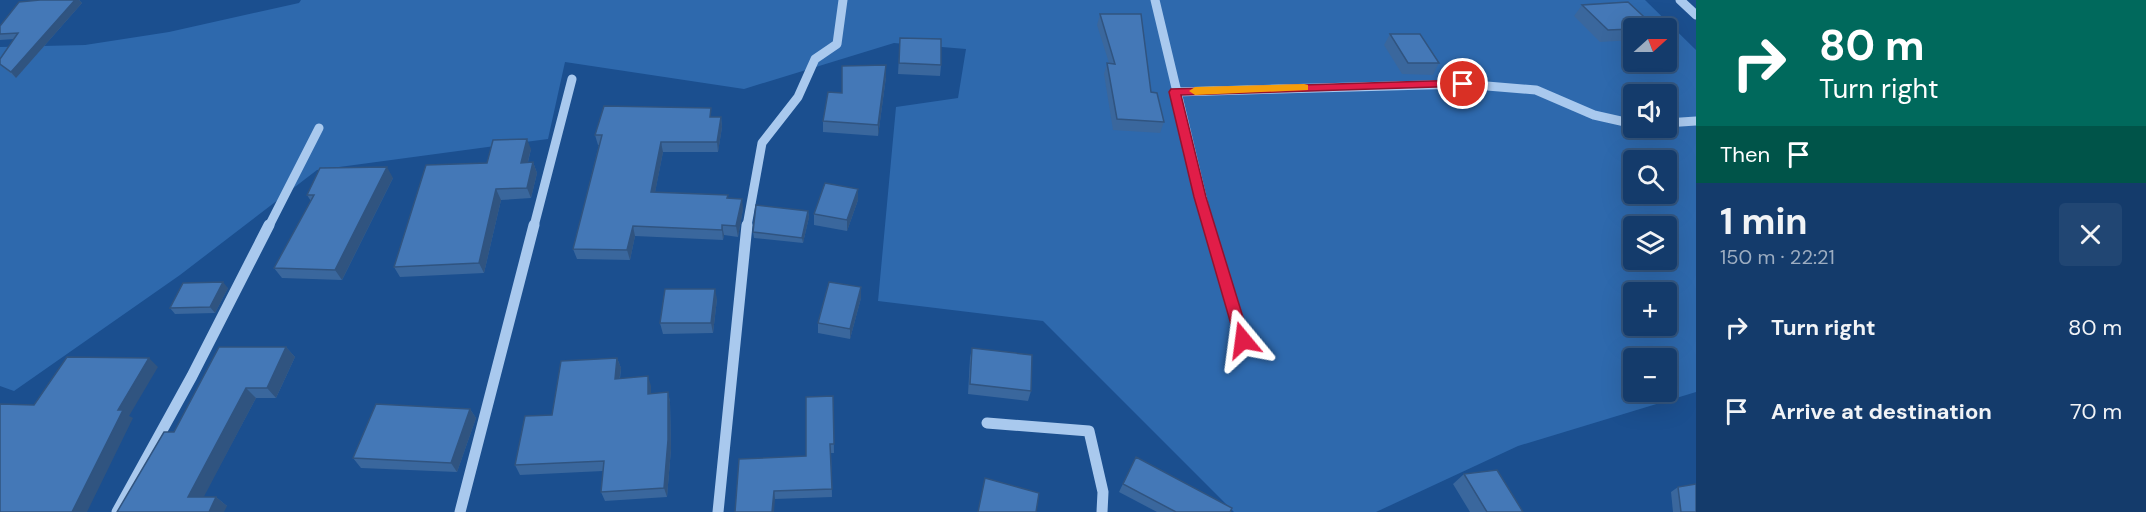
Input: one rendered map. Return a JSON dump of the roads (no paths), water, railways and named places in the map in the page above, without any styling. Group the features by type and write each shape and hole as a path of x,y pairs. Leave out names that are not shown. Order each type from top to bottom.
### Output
{"street":[{"path":"718,512 747,223 762,143 798,97 815,59 837,45 843,0"},
{"path":"1155,0 1200,197 1244,348"},
{"path":"1680,0 1696,15"},
{"path":"460,512 572,79"},
{"path":"1175,92 1463,84 1536,90 1594,115 1623,122"},
{"path":"1677,122 1696,121"},
{"path":"117,512 192,376 319,128"},
{"path":"987,423 1089,431 1103,492 1102,512"}]}
